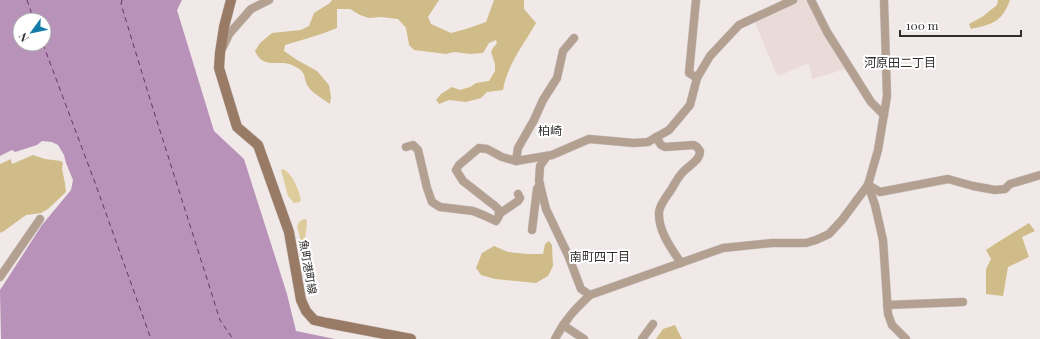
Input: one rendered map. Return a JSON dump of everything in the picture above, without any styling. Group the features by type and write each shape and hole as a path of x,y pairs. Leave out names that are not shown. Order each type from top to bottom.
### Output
{"street":[{"path":"220,53 224,27 231,0"},
{"path":"220,53 229,34 257,3 269,0"},
{"path":"696,0 689,73 698,78"},
{"path":"499,214 499,210 463,181 456,170 459,165 479,148 487,149 502,157 516,161 552,155 589,140 634,143 648,142 669,130 690,105 698,78 710,56 739,25 793,0"},
{"path":"811,0 828,32 871,102 884,116"},
{"path":"555,339 575,309 590,295 723,248 772,243 806,243 829,234 842,220 868,185 878,150 887,96 884,0"},
{"path":"516,161 518,148 534,120 543,100 557,78 563,51 574,38"},
{"name":"魚町港町線","path":"220,53 219,68 237,126 258,145 289,232 301,300 306,311 314,320 411,339"},
{"path":"656,138 665,148 694,145 700,151 699,157 683,171 677,179 659,211 663,232 681,263"},
{"path":"406,147 412,145 418,150 426,188 432,202 440,207 473,211 496,221 499,214 518,201 520,198 518,194"},
{"path":"547,156 540,166 539,181 546,209 582,289 590,295"},
{"path":"868,185 880,192 948,179 995,190 1005,189 1010,184 1040,175"},
{"path":"532,230 537,189 540,184"},
{"path":"868,185 875,204 883,240 888,314 892,325 906,339"},
{"path":"0,277 40,219"},
{"path":"887,305 962,302"},
{"path":"642,339 653,324"},
{"path":"563,325 584,339"}],"shaded area":[{"path":"0,0 182,0 177,10 214,131 244,159 287,294 296,331 335,339 1,339 0,290 42,225 71,190 73,180 64,155 58,145 52,142 42,141 37,145 15,152 12,150 0,156"},
{"path":"332,0 439,0 428,17 431,24 451,33 486,22 494,0 524,0 524,9 536,23 512,63 503,90 487,92 481,98 466,102 449,100 439,104 436,100 441,94 452,87 460,90 470,87 476,83 489,81 495,71 495,64 491,52 497,43 496,40 489,43 483,53 470,54 454,52 446,54 414,50 409,45 406,28 398,19 381,17 369,18 350,9 337,9 337,28 285,45 284,51 317,71 329,85 331,97 330,104 310,89 303,73 298,68 287,63 267,62 258,57 255,51 260,43 272,33 301,30 309,26 314,13 330,3"},
{"path":"793,0 811,0 849,68 812,79 809,63 778,76 753,18"},
{"path":"998,0 1010,0 1000,18 991,23 971,29 969,24 982,17 997,5"},
{"path":"33,155 45,159 61,161 63,163 62,169 66,192 48,209 41,213 26,215 0,233 0,164 11,159 12,164"},
{"path":"283,169 290,175 295,183 301,200 300,202 294,203 288,196 281,170"},
{"path":"306,219 307,222 305,240 303,244 301,242 297,226 300,221"},
{"path":"1029,223 1035,231 1022,237 1029,257 1008,267 1003,296 986,294 986,269 991,259 986,250"},
{"path":"549,241 552,245 553,266 548,276 536,283 495,279 481,275 476,268 482,253 494,246 508,252 543,254 545,244"},
{"path":"675,325 682,339 656,339 663,329"}],"ferry route":[{"path":"27,0 31,12"},
{"path":"122,0 121,4 149,96 220,320 233,339"},
{"path":"46,52 151,339"}],"district":[{"name":"河原田二丁目","path":"900,63"},
{"name":"柏崎","path":"550,131"},
{"name":"南町四丁目","path":"600,257"}]}
